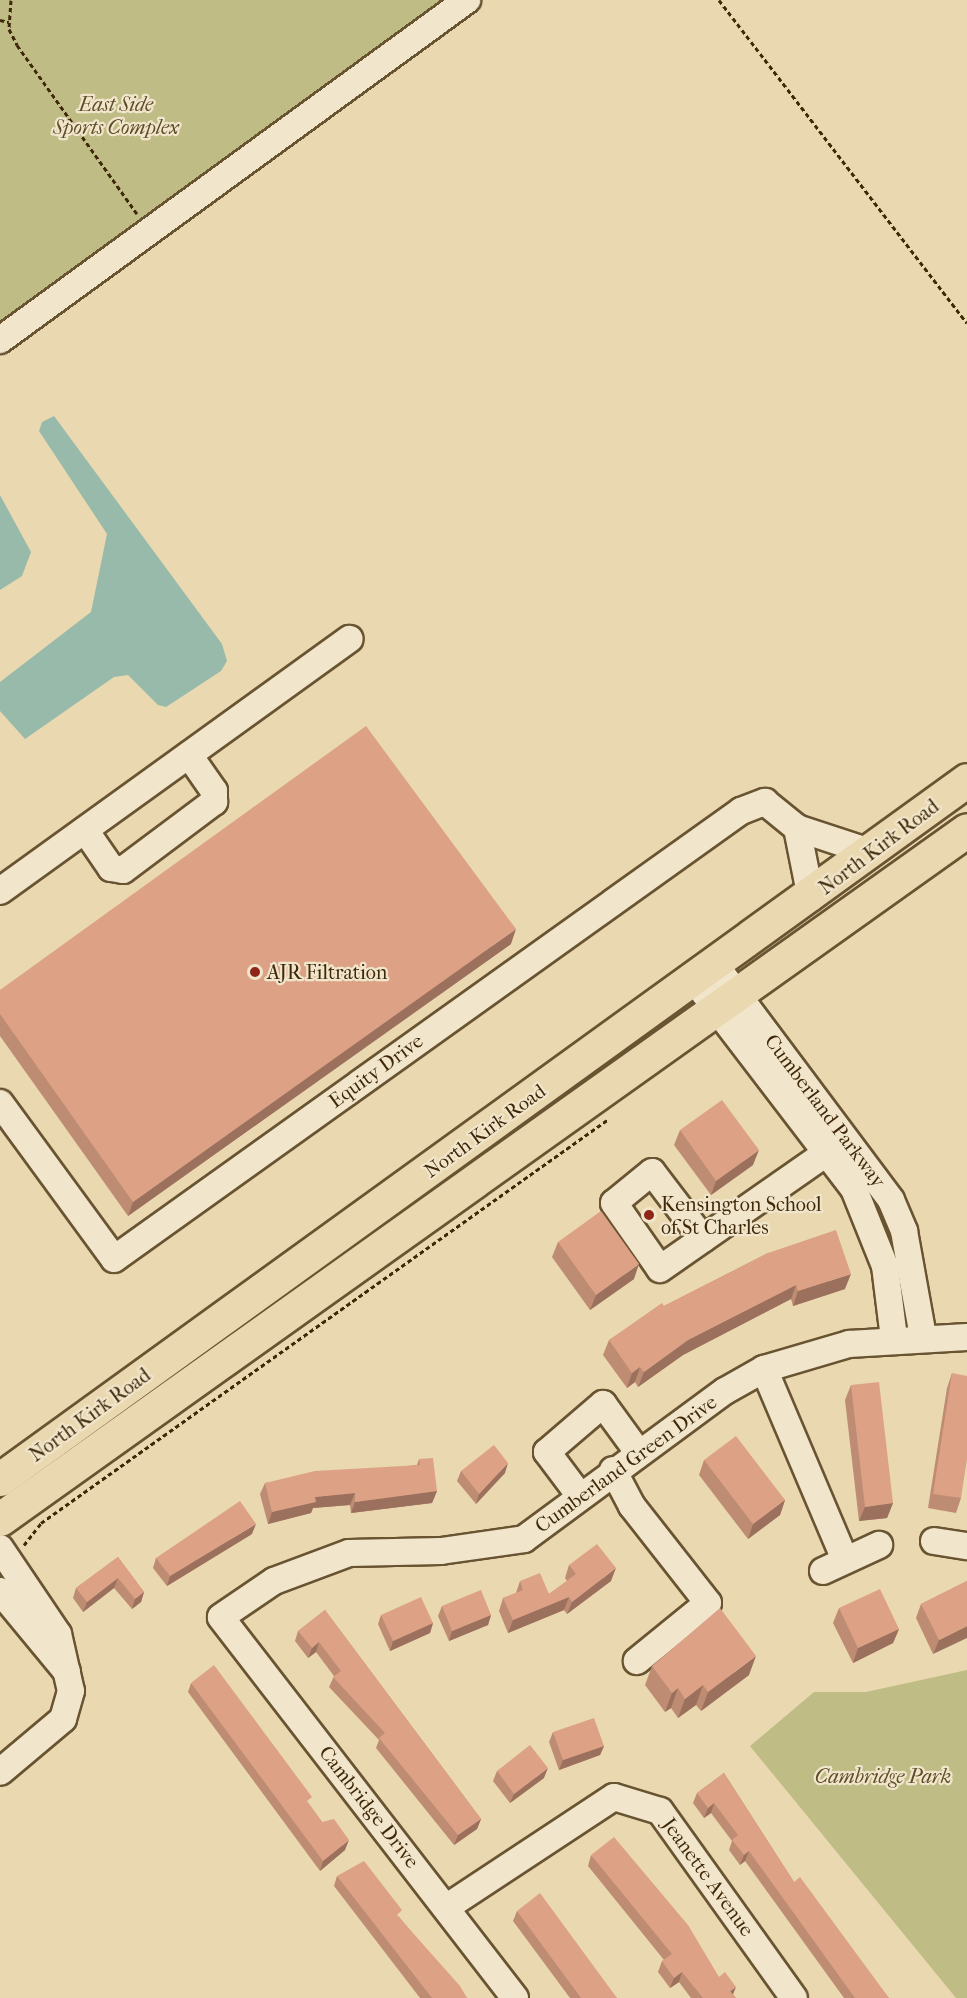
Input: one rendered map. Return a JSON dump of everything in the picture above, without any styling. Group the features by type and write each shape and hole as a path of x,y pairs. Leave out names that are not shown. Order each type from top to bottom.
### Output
{"main road":[{"name":"North Kirk Road","path":"0,1479 811,898 967,780"},
{"name":"North Kirk Road","path":"0,1519 967,830"}],"street":[{"path":"0,340 467,0"},
{"path":"0,891 350,639"},
{"path":"85,830 111,868 123,870 214,802 214,791 189,755"},
{"name":"Equity Drive","path":"0,1103 114,1259 741,811 765,802 796,828 870,852"},
{"path":"796,828 811,898"},
{"name":"Cumberland Parkway","path":"706,973 828,1152 874,1230 892,1304 894,1338"},
{"name":"Cumberland Parkway","path":"726,1002 891,1200 904,1231 924,1337"},
{"path":"703,1239 652,1172 614,1203 660,1269 828,1152"},
{"name":"Cumberland Green Drive","path":"221,1617 274,1581 349,1553 441,1551 524,1539 638,1452 764,1369 849,1344 894,1338 967,1337"},
{"path":"764,1369 845,1560"},
{"path":"580,1496 547,1452 603,1404 638,1452"},
{"path":"613,1470 632,1506 708,1603 637,1661"},
{"path":"934,1541 967,1546"},
{"path":"823,1571 879,1545"},
{"path":"0,1772 63,1719 69,1674 58,1634 4,1554"},
{"path":"0,1591 69,1674"},
{"name":"Cambridge Drive","path":"221,1617 515,1998"},
{"name":"Jeanette Avenue","path":"447,1907 614,1797 660,1811 794,1998"}],"path":[{"path":"11,0 9,22 17,45 138,216"},
{"path":"719,0 967,323"},
{"path":"0,20 9,22"},
{"path":"4,1554 41,1523 610,1118"}],"green space":[{"name":"East Side Sports Complex","path":"0,0 468,0 0,345"},
{"name":"Cambridge Park","path":"967,1670 967,1998 956,1998 750,1746 814,1692 866,1692"}],"shaded area":[{"path":"54,416 222,644 227,661 221,671 166,707 158,705 128,675 114,677 25,739 0,711 0,682 91,612 107,534 39,431 42,422"},
{"path":"0,495 31,552 22,576 0,590"}],"building":[{"name":"AJR Filtration","path":"366,726 516,929 133,1202 0,1014 0,990"},
{"path":"722,1100 759,1150 716,1181 680,1130"},
{"path":"601,1211 639,1264 596,1295 558,1242"},
{"path":"836,1230 851,1274 798,1291 796,1285 688,1340 644,1372 640,1367 632,1373 609,1340 662,1303 664,1306 768,1253"},
{"path":"952,1373 967,1376 967,1459 961,1498 933,1494"},
{"path":"879,1382 893,1503 865,1507 851,1385"},
{"path":"736,1436 785,1500 753,1524 704,1460"},
{"path":"494,1445 508,1463 479,1494 461,1471"},
{"path":"433,1458 437,1491 355,1502 355,1493 315,1497 316,1502 272,1512 265,1483 315,1471 420,1465 419,1459"},
{"path":"240,1501 256,1524 170,1576 156,1558"},
{"path":"597,1544 616,1568 572,1602 569,1597 513,1620 503,1598 523,1590 520,1581 540,1573 549,1594 576,1574 569,1565"},
{"path":"118,1557 144,1592 135,1599 118,1578 87,1602 76,1588"},
{"path":"967,1581 967,1626 939,1640 921,1604"},
{"path":"880,1589 899,1629 858,1648 839,1608"},
{"path":"481,1590 491,1615 452,1631 442,1606"},
{"path":"421,1597 433,1623 393,1641 381,1615"},
{"path":"720,1608 756,1656 708,1692 703,1685 685,1699 678,1688 672,1693 652,1666"},
{"path":"325,1610 481,1819 458,1835 379,1738 385,1733 333,1677 341,1671 319,1642 312,1648 298,1631"},
{"path":"214,1665 312,1797 307,1801 322,1822 334,1819 349,1840 323,1861 191,1683"},
{"path":"594,1718 604,1746 563,1760 553,1732"},
{"path":"530,1745 548,1768 514,1794 497,1771"},
{"path":"724,1773 794,1882 800,1877 889,1998 855,1998 749,1851 744,1855 732,1840 738,1835 714,1803 708,1808 697,1793"},
{"path":"614,1837 688,1925 719,1977 725,1972 736,1987 730,1991 736,1998 703,1998 682,1972 674,1978 662,1961 672,1954 591,1855"},
{"path":"364,1861 402,1910 397,1915 460,1986 467,1998 432,1998 337,1876"},
{"path":"540,1893 617,1998 581,1998 517,1911"}],"place":[{"name":"AJR Filtration","path":"255,972"},
{"name":"Kensington School of St Charles","path":"649,1215"}]}
